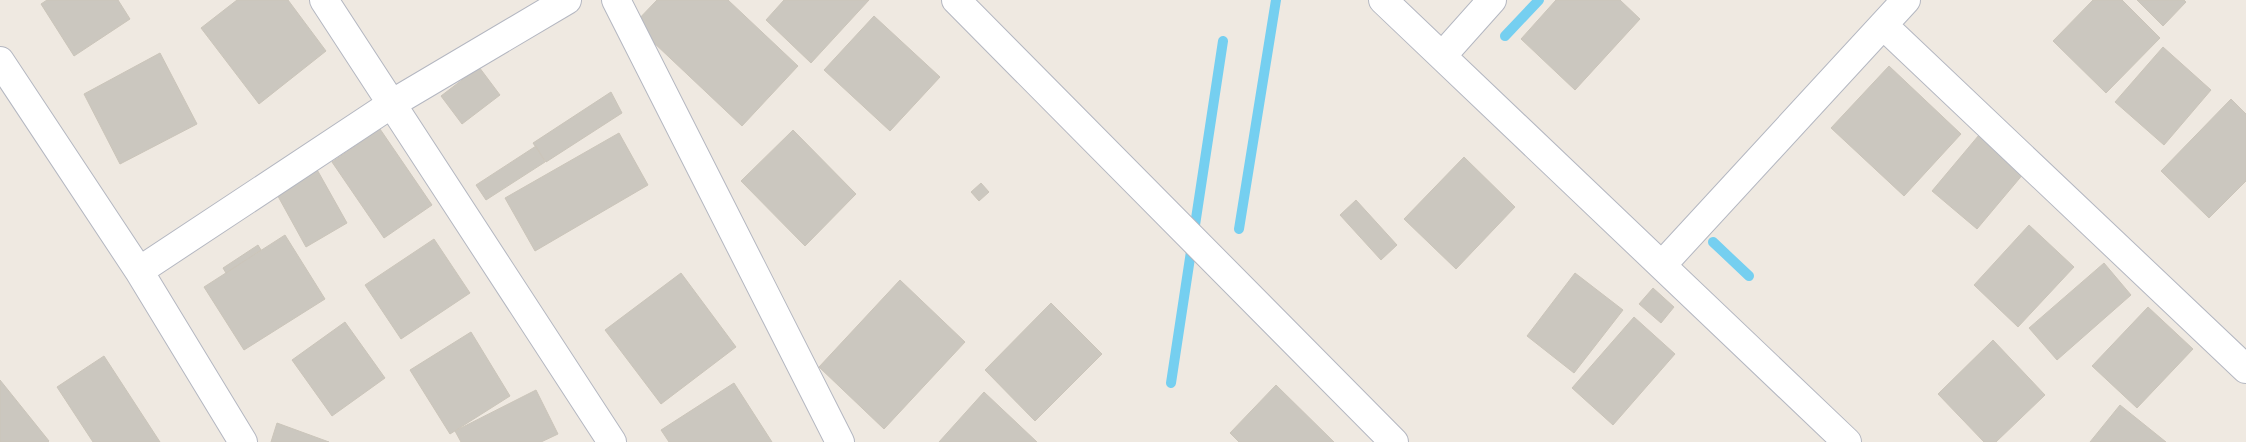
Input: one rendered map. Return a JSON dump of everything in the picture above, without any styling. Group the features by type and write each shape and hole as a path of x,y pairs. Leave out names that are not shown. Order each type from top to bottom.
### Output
{"street":[{"path":"324,0 393,103 612,442"},
{"path":"139,271 393,103 567,0"},
{"path":"616,0 840,442"},
{"path":"956,0 1394,442"},
{"path":"1383,0 1847,442"},
{"path":"1442,56 1492,0"},
{"path":"1662,265 1906,0"},
{"path":"1884,25 2246,369"},
{"path":"0,61 139,271 243,442"}],"building":[{"path":"47,0 118,0 130,19 74,56 41,4"},
{"path":"237,0 288,0 326,51 259,104 201,28"},
{"path":"657,0 728,0 798,66 742,126 634,24"},
{"path":"784,0 869,0 811,63 766,20"},
{"path":"1556,0 1620,0 1640,19 1575,90 1521,39"},
{"path":"2093,0 2122,0 2160,38 2106,93 2053,41"},
{"path":"2137,0 2184,0 2186,2 2163,26"},
{"path":"874,16 940,77 890,131 824,70"},
{"path":"2163,47 2211,90 2164,145 2115,102"},
{"path":"160,53 197,124 120,164 84,94"},
{"path":"1889,66 1961,134 1904,196 1831,128"},
{"path":"479,67 500,95 462,124 441,96"},
{"path":"611,92 622,113 546,162 533,143"},
{"path":"2231,99 2246,114 2246,181 2209,218 2161,171"},
{"path":"380,129 432,205 384,238 332,162"},
{"path":"793,130 856,194 805,246 741,181"},
{"path":"619,133 648,185 535,251 505,198"},
{"path":"1979,135 2024,173 1977,229 1932,191"},
{"path":"536,146 545,162 486,200 476,185"},
{"path":"1464,157 1515,207 1456,269 1404,219"},
{"path":"315,166 347,223 306,247 274,189"},
{"path":"981,183 989,192 979,201 971,192"},
{"path":"1356,200 1397,245 1381,260 1340,215"},
{"path":"2029,225 2074,267 2018,327 1974,285"},
{"path":"285,235 325,299 244,350 204,287"},
{"path":"434,239 470,293 401,339 365,285"},
{"path":"258,245 261,250 226,273 223,268"},
{"path":"2104,263 2131,295 2057,360 2029,328"},
{"path":"681,273 736,347 661,404 605,330"},
{"path":"1575,273 1623,310 1574,373 1527,336"},
{"path":"900,280 965,342 884,429 819,367"},
{"path":"1653,288 1674,307 1661,323 1639,304"},
{"path":"1051,303 1102,354 1035,421 985,370"},
{"path":"2148,307 2193,349 2137,408 2092,366"},
{"path":"1634,317 1675,354 1613,425 1572,388"},
{"path":"345,322 385,378 332,416 292,360"},
{"path":"471,332 510,396 450,434 410,370"},
{"path":"1993,340 2045,395 1996,442 1984,442 1938,394"},
{"path":"104,356 160,442 93,442 57,387"},
{"path":"0,380 49,441 48,442 0,442"},
{"path":"734,383 772,442 669,442 661,430"},
{"path":"1276,385 1334,442 1239,442 1230,433"},
{"path":"536,390 558,434 541,442 461,442 455,431"},
{"path":"984,392 1037,442 939,442"},
{"path":"2120,405 2166,442 2090,442"},
{"path":"277,423 329,442 271,442"}],"waterway":[{"path":"1239,229 1276,0"},
{"path":"1505,36 1539,0"},
{"path":"1171,383 1223,41"},
{"path":"1713,242 1749,276"}]}
